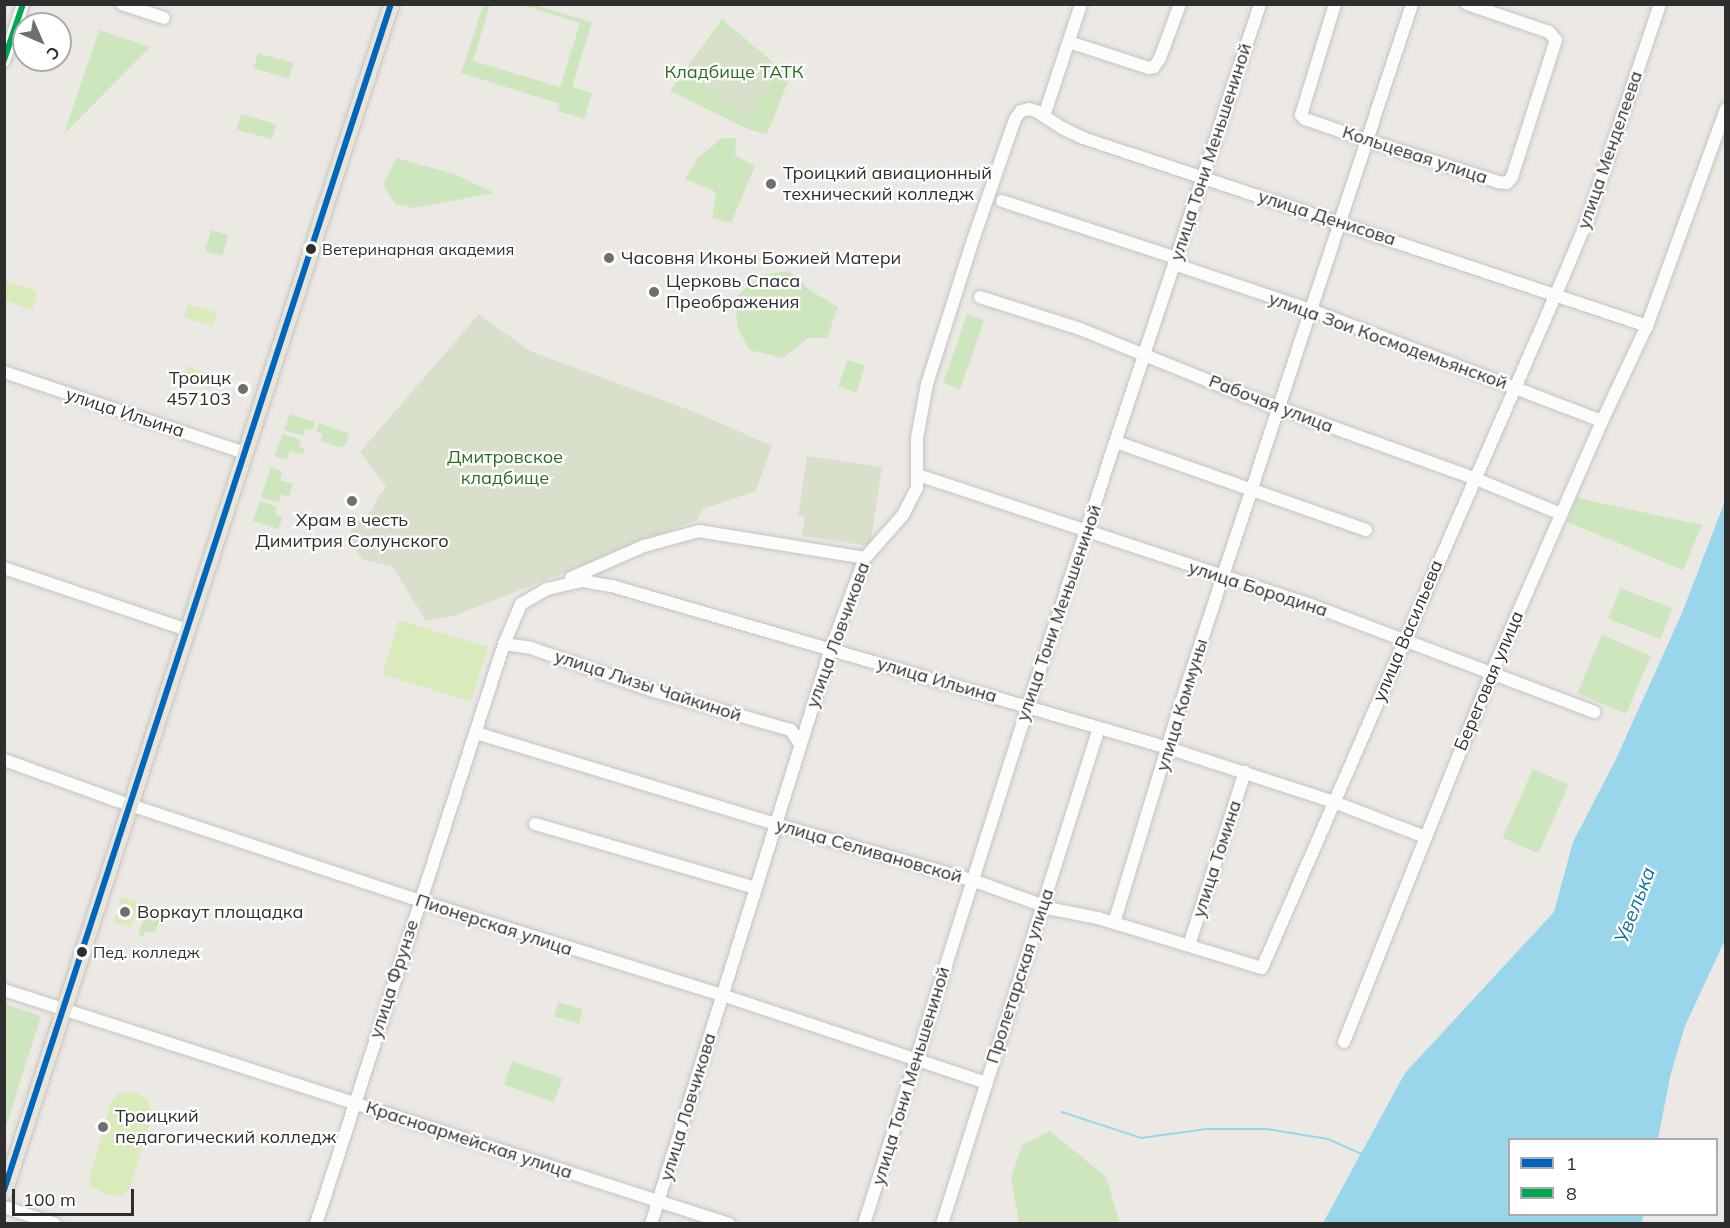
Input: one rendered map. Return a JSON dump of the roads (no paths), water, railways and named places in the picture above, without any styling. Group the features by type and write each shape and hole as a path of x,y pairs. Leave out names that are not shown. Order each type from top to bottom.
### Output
{"main road":[{"path":"4,1192 391,4"}],"street":[{"path":"4,61 23,4"},
{"path":"122,4 164,18"},
{"path":"1044,116 1081,4"},
{"path":"1069,42 1149,68 1154,67 1161,58 1180,4"},
{"name":"улица Тони Меньшениной","path":"864,1224 1028,706 1260,4"},
{"name":"Кольцевая улица","path":"1335,4 1301,115 1305,119 1369,141 1498,182 1510,180 1556,40 1549,32 1467,4"},
{"name":"улица Коммуны","path":"1114,923 1222,576 1369,141 1412,4"},
{"name":"улица Менделеева","path":"1556,294 1587,220 1660,4"},
{"name":"улица Денисова","path":"1015,119 1021,111 1029,108 1083,138 1647,326"},
{"path":"1647,326 1725,110"},
{"name":"улица Ловчикова","path":"651,1224 799,743 831,648 865,558 903,515 917,488 917,438 927,384 957,286 1015,119"},
{"path":"1002,201 1175,261"},
{"name":"улица Зои Космодемьянской","path":"1175,261 1311,310 1602,421"},
{"name":"улица Васильева","path":"1262,968 1556,294"},
{"name":"Рабочая улица","path":"980,297 1045,317 1144,354 1243,395 1279,406 1322,424 1474,478 1561,514"},
{"name":"Береговая улица","path":"1344,1042 1492,672 1602,421 1647,326"},
{"name":"улица Ильина","path":"4,372 245,453"},
{"path":"1116,442 1366,530"},
{"name":"улица Бородина","path":"918,475 1087,530 1404,639 1594,712"},
{"name":"улица Ильина","path":"524,601 644,546 699,531 865,558"},
{"path":"4,568 187,630"},
{"name":"улица Ильина","path":"547,589 583,580 612,586 1168,748 1334,802 1425,837"},
{"name":"улица Фрунзе","path":"316,1224 504,644 524,601"},
{"name":"улица Лизы Чайкиной","path":"504,644 531,648 654,691 791,730"},
{"path":"799,743 791,730 805,726"},
{"name":"Пролетарская улица","path":"942,1224 1099,728"},
{"name":"улица Селивановской","path":"476,733 775,824 972,880 1042,905 1114,923 1262,968"},
{"name":"Пионерская улица","path":"4,760 420,901 722,995 986,1083"},
{"name":"улица Томина","path":"1189,945 1245,772"},
{"path":"535,824 756,888"},
{"name":"Красноармейская улица","path":"4,990 729,1224"},
{"path":"4,1207 55,1224"}],"water":[{"name":"Увелька","path":"1725,501 1725,940 1685,1026 1670,1077 1658,1138 1508,1138 1508,1216 1643,1216 1642,1223 1323,1223 1405,1073 1554,912 1573,842 1616,759 1682,613"}],"waterway":[{"path":"1062,1112 1141,1138 1206,1129 1267,1129 1328,1139 1361,1154"}],"place":[{"name":"Троицкий авиационный технический колледж","path":"771,184"},
{"name":"Ветеринарная академия","path":"311,249"},
{"name":"Часовня Иконы Божией Матери","path":"609,258"},
{"name":"Церковь Спаса Преображения","path":"654,292"},
{"name":"Троицк 457103","path":"243,389"},
{"name":"Храм в честь Димитрия Солунского","path":"352,501"},
{"name":"Воркаут площадка","path":"125,912"},
{"name":"Пед. колледж","path":"82,952"},
{"name":"Троицкий педагогический колледж","path":"103,1127"}],"park label":[{"name":"Кладбище ТАТК","path":"734,72"},
{"name":"Дмитровское кладбище","path":"505,468"}]}
